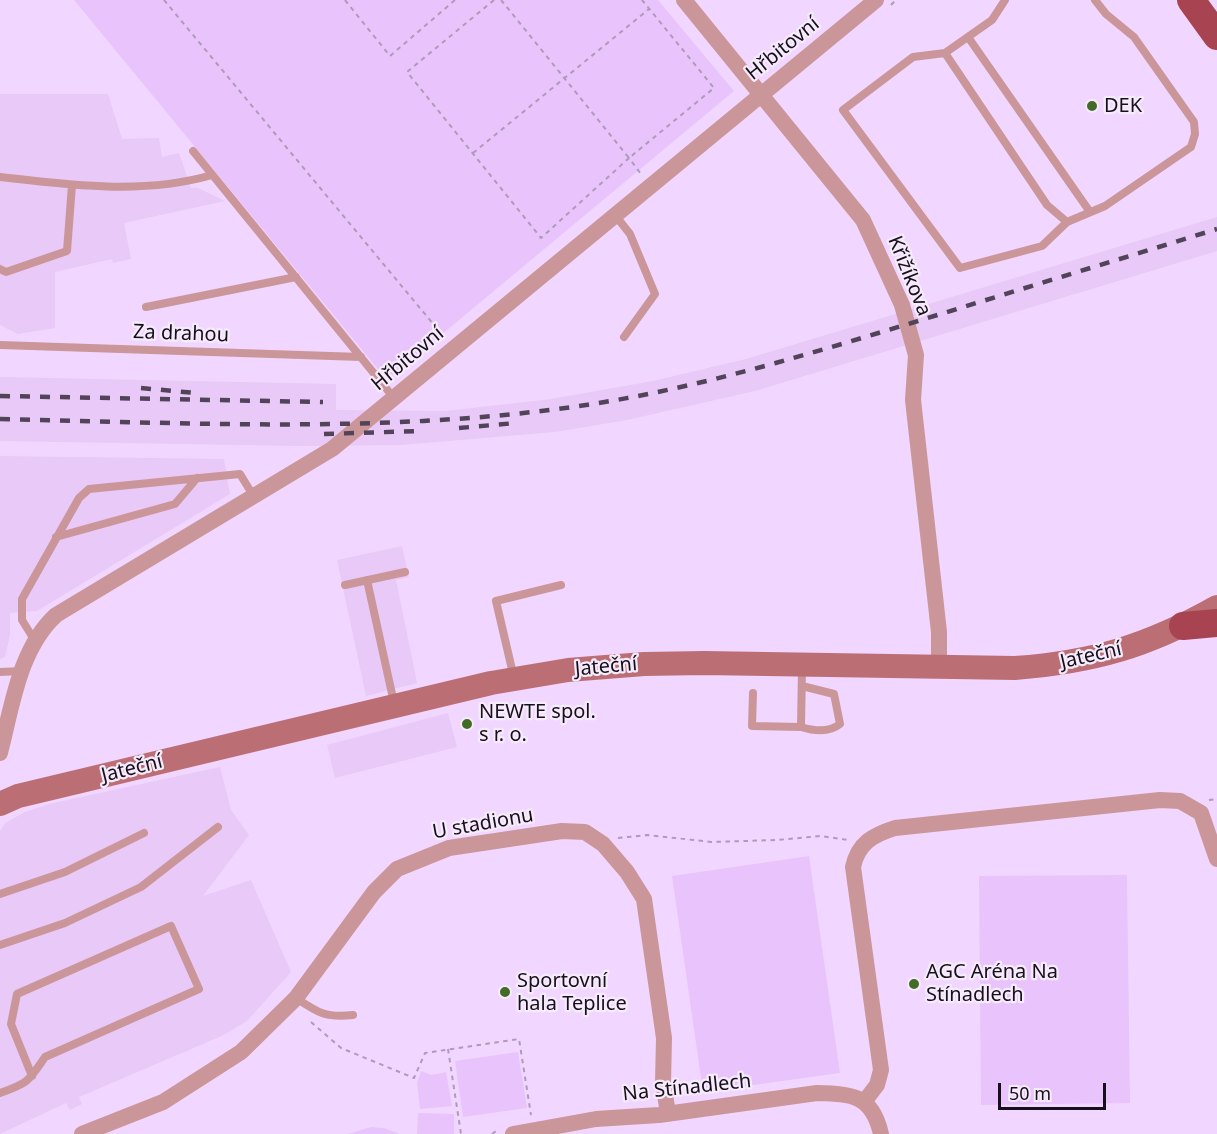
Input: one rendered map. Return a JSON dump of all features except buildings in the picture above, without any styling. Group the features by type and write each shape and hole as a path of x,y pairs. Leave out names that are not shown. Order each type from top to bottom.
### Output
{"highway":[{"path":"1192,1 1217,36"},
{"path":"1183,626 1217,623"}],"main road":[{"name":"Jateční","path":"0,804 18,796 395,705 514,679 568,670 644,664 802,675 939,667 1016,668 1089,660 1126,649 1183,626 1217,607"}],"street":[{"name":"Křižíkova","path":"684,0 863,220 903,305 916,355 913,400 939,632 939,667"},
{"name":"Hřbitovní","path":"0,753 22,671 35,641 48,623 72,604 323,456 876,0"},
{"path":"881,1134 877,1115 864,1102 877,1085 881,1070 853,867 862,845 874,835 895,828 1149,801 1180,801 1201,813 1217,859"},
{"name":"U stadionu","path":"82,1134 163,1102 241,1052 293,1001 374,892 397,868 449,848 562,831 585,832 603,844 627,872 644,899 664,1038 663,1083 668,1113"},
{"name":"Na Stínadlech","path":"507,1131 817,1093 843,1094 864,1102"}],"lane":[{"path":"1005,0 992,20 945,53 913,57 843,110 960,268 1042,246 1067,222 1105,206 1191,147 1195,134 1194,122 1134,36 1106,14 1095,0"},
{"path":"968,36 1090,212"},
{"path":"945,53 1047,205 1067,222"},
{"path":"193,151 394,398"},
{"path":"0,177 94,188 189,182 212,175"},
{"path":"0,269 6,272 67,251 72,185"},
{"path":"615,215 630,234 655,294 624,337"},
{"path":"146,308 296,277"},
{"name":"Za drahou","path":"0,345 361,357"},
{"path":"35,641 22,620 22,599 79,498 89,489 240,474 254,497"},
{"path":"56,537 175,504 197,478"},
{"path":"345,585 405,572"},
{"path":"367,580 395,705"},
{"path":"514,679 496,601 561,585"},
{"path":"0,672 22,671"},
{"path":"753,693 752,726 801,727 820,730 834,728 840,724 834,694 802,675 801,727"},
{"path":"0,945 65,923 141,887 218,827"},
{"path":"0,894 65,872 144,833"},
{"path":"0,1093 27,1084 45,1058 199,989 171,926 17,994 11,1024 32,1076"},
{"path":"293,1001 333,1017 353,1015"}],"path":[{"path":"164,0 444,337"},
{"path":"345,0 390,56 455,0"},
{"path":"494,0 407,72 542,238 629,158 714,88 642,0"},
{"path":"501,0 641,174 649,167"},
{"path":"473,153 649,9"},
{"path":"603,844 624,836 648,835 711,842 821,836 862,845"},
{"path":"293,1001 341,1048 414,1078 425,1053 519,1040 531,1119"},
{"path":"448,1049 461,1134"},
{"path":"492,1134 507,1131"}],"shaded area":[{"path":"74,0 658,0 734,91 387,380"},
{"path":"0,94 108,94 122,139 159,138 162,157 179,153 191,188 198,188 225,201 124,223 131,259 113,263 112,259 55,272 55,328 18,334 0,325"},
{"path":"1217,217 1217,251 755,391 627,420 555,432 401,445 300,446 0,441 0,377 336,384 336,410 446,411 551,399 653,381 746,359"},
{"path":"0,456 224,459 230,494 37,611 10,613 10,635 5,657 0,659"},
{"path":"402,546 409,577 396,580 417,683 366,696 337,560"},
{"path":"448,713 457,747 335,778 327,745"},
{"path":"220,767 231,810 249,835 203,896 251,880 291,972 247,1021 224,1035 79,1097 82,1104 70,1110 66,1103 0,1134 0,831 5,823 25,812 49,804"},
{"path":"809,856 840,1073 703,1092 672,876"},
{"path":"1127,875 1130,1103 981,1105 979,876"},
{"path":"518,1052 527,1108 463,1117 455,1061"},
{"path":"421,1071 432,1075 446,1072 452,1106 420,1109 417,1083"},
{"path":"418,1113 454,1114 454,1134 417,1134"},
{"path":"371,1127 384,1128 400,1134 348,1134"}],"railway":[{"path":"0,419 220,424 367,423 440,420 586,405 712,380 795,358 1217,229"},
{"path":"141,388 195,393"},
{"path":"0,396 323,402"},
{"path":"459,428 516,423"},
{"path":"324,434 420,431"}],"place":[{"name":"DEK","path":"1092,106"},
{"name":"NEWTE spol. s r. o.","path":"467,724"},
{"name":"AGC Aréna Na Stínadlech","path":"914,984"},
{"name":"Sportovní hala Teplice","path":"505,992"}]}
